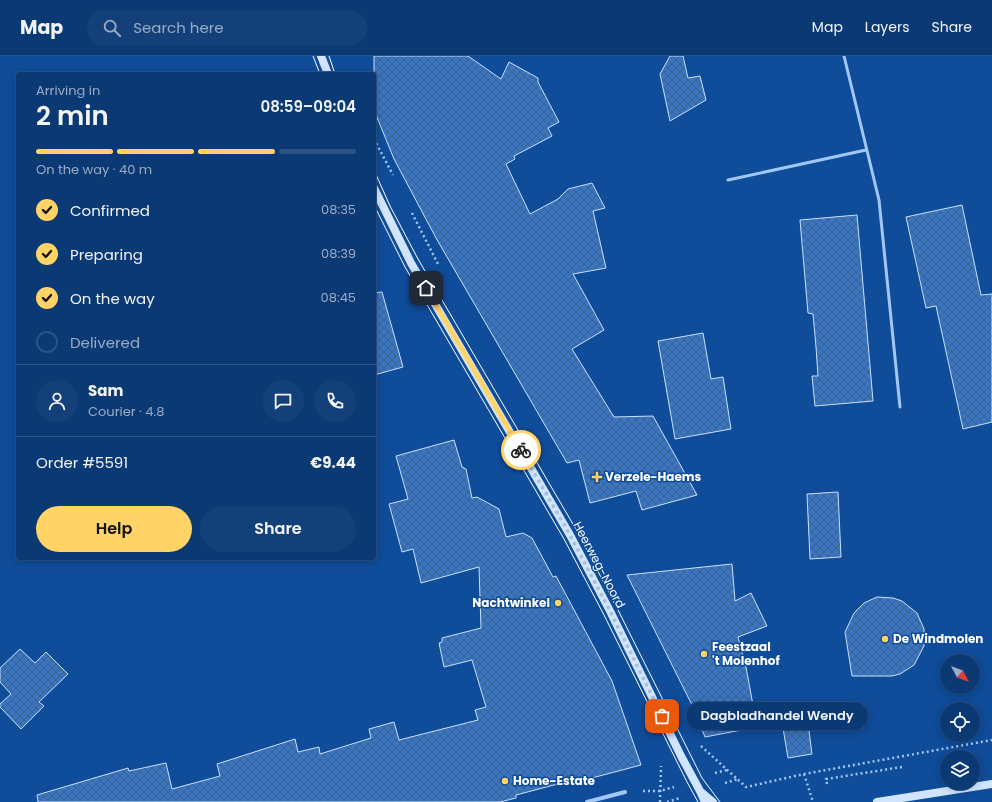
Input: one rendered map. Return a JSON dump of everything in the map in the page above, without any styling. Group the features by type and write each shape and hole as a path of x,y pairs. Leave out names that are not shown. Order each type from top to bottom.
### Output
{"street":[{"path":"321,56 327,72"},
{"name":"Heerweg-Noord","path":"376,192 411,263 570,535 610,611 705,802"},
{"path":"877,802 992,784"},
{"name":"Heerweg-Noord","path":"700,791 713,802"},
{"path":"587,802 625,792"}],"lane":[{"path":"844,56 879,200 900,407"},
{"path":"728,180 866,150"}],"path":[{"path":"814,802 804,774 992,740"},
{"path":"827,784 826,779 902,767"}],"building":[{"path":"374,56 468,56 501,79 509,62 538,78 538,82 559,122 548,128 552,136 514,156 515,159 506,164 530,214 558,199 568,189 592,183 605,208 593,211 606,268 573,274 604,330 572,349 614,417 653,416 697,495 642,510 636,491 590,503 579,460 567,463 436,238 394,159 376,115 376,72 374,72"},
{"path":"670,56 683,56 688,78 700,76 706,100 670,121 660,74"},
{"path":"962,205 981,295 992,294 992,422 963,429 936,306 926,308 906,217"},
{"path":"857,215 873,401 815,406 812,376 818,376 816,347 813,314 808,313 800,220"},
{"path":"382,292 403,367 376,374 376,293"},
{"path":"703,333 711,379 723,377 731,429 675,439 658,341"},
{"path":"454,440 462,467 466,469 472,498 477,497 499,509 506,537 523,533 532,538 553,577 556,576 612,681 641,765 573,783 573,780 516,795 516,798 500,802 38,802 37,795 128,768 129,771 166,763 172,789 220,776 217,764 295,739 298,752 319,747 320,754 371,738 369,729 394,722 399,740 478,720 475,710 486,707 472,660 444,667 439,643 442,642 442,638 481,628 479,567 421,583 413,549 402,552 389,504 408,499 396,456"},
{"path":"838,492 841,557 810,559 807,494"},
{"name":"Feestzaal 't Molenhof","path":"732,564 735,601 751,593 767,626 738,637 746,667 757,727 705,737 692,705 627,575"},
{"name":"De Windmolen","path":"877,597 893,598 902,601 917,613 924,629 924,646 914,665 900,674 892,676 852,676 845,632 854,613 864,603"},
{"path":"20,649 35,663 46,652 68,674 39,702 44,706 21,729 0,707 0,704 11,694 0,682 0,668"},
{"path":"804,718 809,731 812,754 788,758 782,722"}],"tram line":[{"path":"313,56 319,72"},
{"path":"329,56 334,72"},
{"path":"376,174 390,206 418,259 577,531 702,778 720,802"},
{"path":"376,209 405,267 564,539 698,802"}],"way so far":[{"path":"521,450 570,535 610,611 662,716"}],"place":[{"name":"Verzele-Haems","path":"597,477"},
{"name":"Nachtwinkel","path":"558,603"},
{"name":"De Windmolen","path":"885,639"},
{"name":"Feestzaal 't Molenhof","path":"704,654"},
{"name":"Dagbladhandel Wendy","path":"662,716"},
{"name":"Home-Estate","path":"505,781"}],"route":[{"path":"426,288 521,450"}]}
